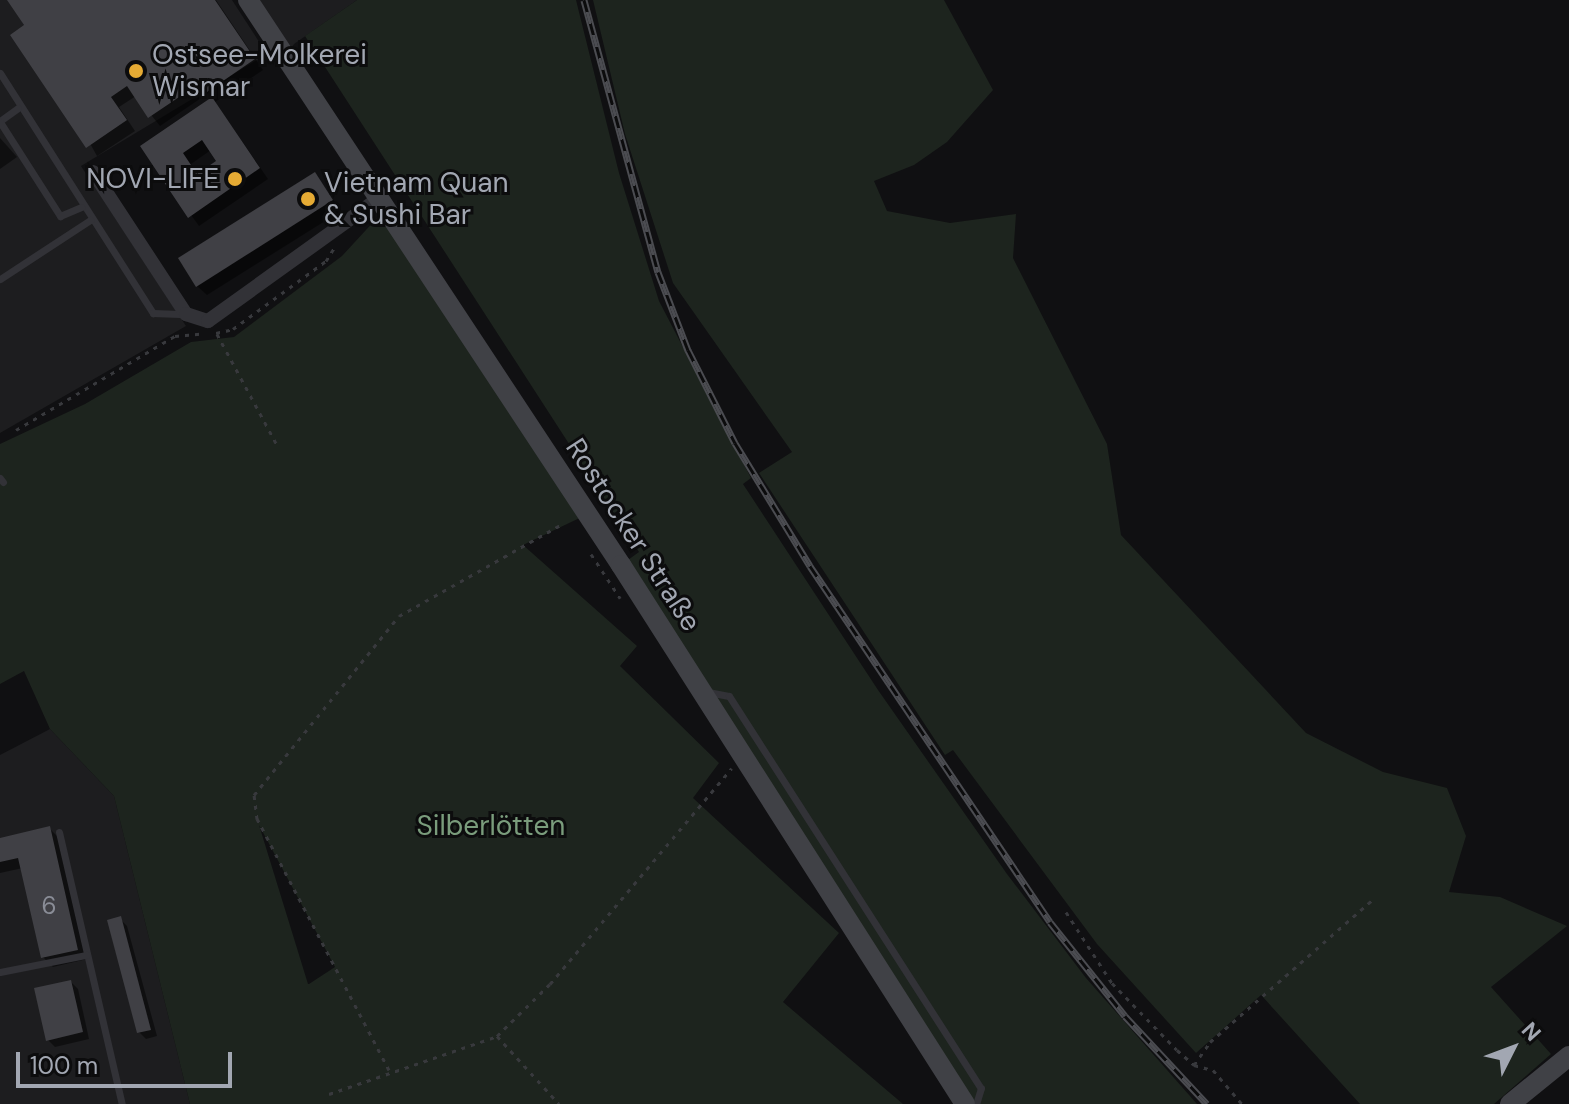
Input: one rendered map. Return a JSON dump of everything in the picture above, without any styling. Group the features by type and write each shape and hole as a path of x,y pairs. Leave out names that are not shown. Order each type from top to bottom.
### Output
{"street":[{"name":"Rostocker Straße","path":"248,0 701,691 738,764 965,1104"},
{"path":"93,172 186,314 208,321 220,316 379,198"},
{"path":"1510,1104 1569,1056"}],"lane":[{"path":"0,73 18,108 81,207 153,313 186,314"},
{"path":"18,108 0,121 60,216 81,207"},
{"path":"0,279 90,220"},
{"path":"701,691 729,696 981,1088 976,1104"},
{"path":"59,832 122,1104"},
{"path":"0,972 86,955"}],"path":[{"path":"216,333 278,447"},
{"path":"389,1070 257,819 254,795 399,616 559,526"},
{"path":"589,550 623,603"},
{"path":"722,757 738,764"},
{"path":"329,1094 389,1070 497,1036 550,984 738,764"},
{"path":"738,764 739,782"},
{"path":"1194,1065 1210,1042 1372,900"},
{"path":"1066,912 1112,983 1194,1065 1213,1070 1242,1104"},
{"path":"497,1036 559,1104"}],"shaded area":[{"path":"0,0 232,0 267,54 81,166 186,326 0,433"},
{"path":"248,0 357,0 294,44 286,57"},
{"path":"50,729 114,796 190,1104 0,1104 0,755"}],"green space":[{"path":"357,0 576,0 619,173 659,301 751,478 743,484 878,690 1007,874 1086,978 1197,1104 961,1104 621,565 639,552 305,36"},
{"path":"593,0 944,0 993,90 947,142 914,165 874,181 887,211 950,223 1016,214 1013,258 1107,444 1121,535 1306,733 1383,772 1447,788 1466,836 1449,892 1500,897 1567,926 1491,987 1551,1054 1494,1104 1360,1104 1261,995 1196,1053 1097,944 953,750 945,755 759,473 792,452 673,283 625,134"},
{"name":"Silberlötten","path":"390,213 588,514 523,545 637,646 620,666 719,763 693,798 839,933 783,1002 903,1104 190,1104 114,796 50,729 24,671 0,684 0,444 85,404 191,342 234,337 342,256 377,218","holes":["259,825 335,967 308,984"]}],"building":[{"name":"Ostsee-Molkerei Wismar","path":"7,0 215,0 255,59 207,92 200,83 148,118 127,86 111,97 127,120 86,148 10,35 24,25"},
{"path":"212,97 260,168 188,218 140,146","holes":["202,140 216,161 197,174 183,153"]},
{"path":"315,172 333,200 196,287 178,258"},
{"path":"50,826 78,950 41,958 18,858 0,862 0,838"},
{"path":"121,916 151,1030 137,1033 107,920"},
{"path":"71,980 83,1032 46,1041 34,988"}],"railway":[{"path":"584,0 658,272 688,350 735,443 810,566 1050,922 1125,1016 1207,1104"}],"place":[{"name":"Ostsee-Molkerei Wismar","path":"136,71"},
{"name":"NOVI-LIFE","path":"235,179"},
{"name":"Vietnam Quan & Sushi Bar","path":"308,199"}]}
